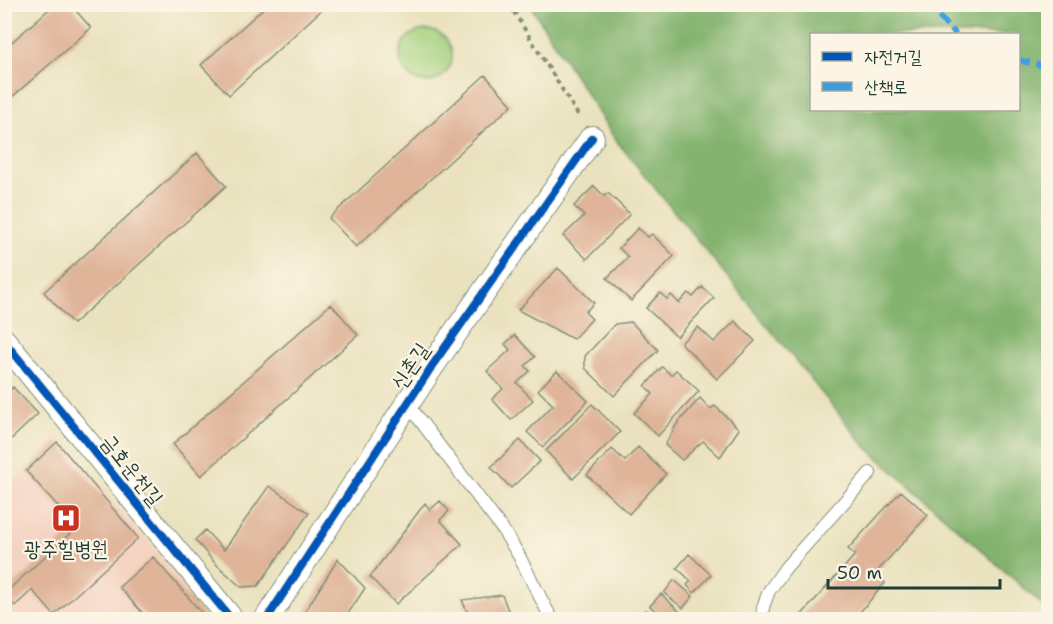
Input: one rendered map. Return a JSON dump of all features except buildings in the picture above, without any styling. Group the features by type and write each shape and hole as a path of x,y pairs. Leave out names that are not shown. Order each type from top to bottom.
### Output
{"street":[{"name":"신촌길","path":"266,620 407,403 592,138"},
{"name":"금호운천길","path":"4,341 232,620"}],"lane":[{"path":"407,403 502,530 518,554 552,620"},
{"path":"762,620 762,607 769,591 786,567 870,473"}],"path":[{"path":"509,4 592,138"}],"shaded area":[{"name":"광주힐병원","path":"58,437 215,619 5,620 5,489"}],"green space":[{"path":"530,5 1048,5 1048,610 865,446 615,139"},
{"path":"421,30 431,30 445,37 452,56 445,75 431,82 421,82 411,78 404,71 400,61 400,51 404,41 411,34"}],"marked path":[{"path":"926,4 955,33"},
{"path":"1020,60 1048,67"}],"cycle path":[{"path":"266,620 434,363 592,138"},
{"path":"4,341 232,620"}],"place":[{"name":"광주힐병원","path":"66,518"}]}
